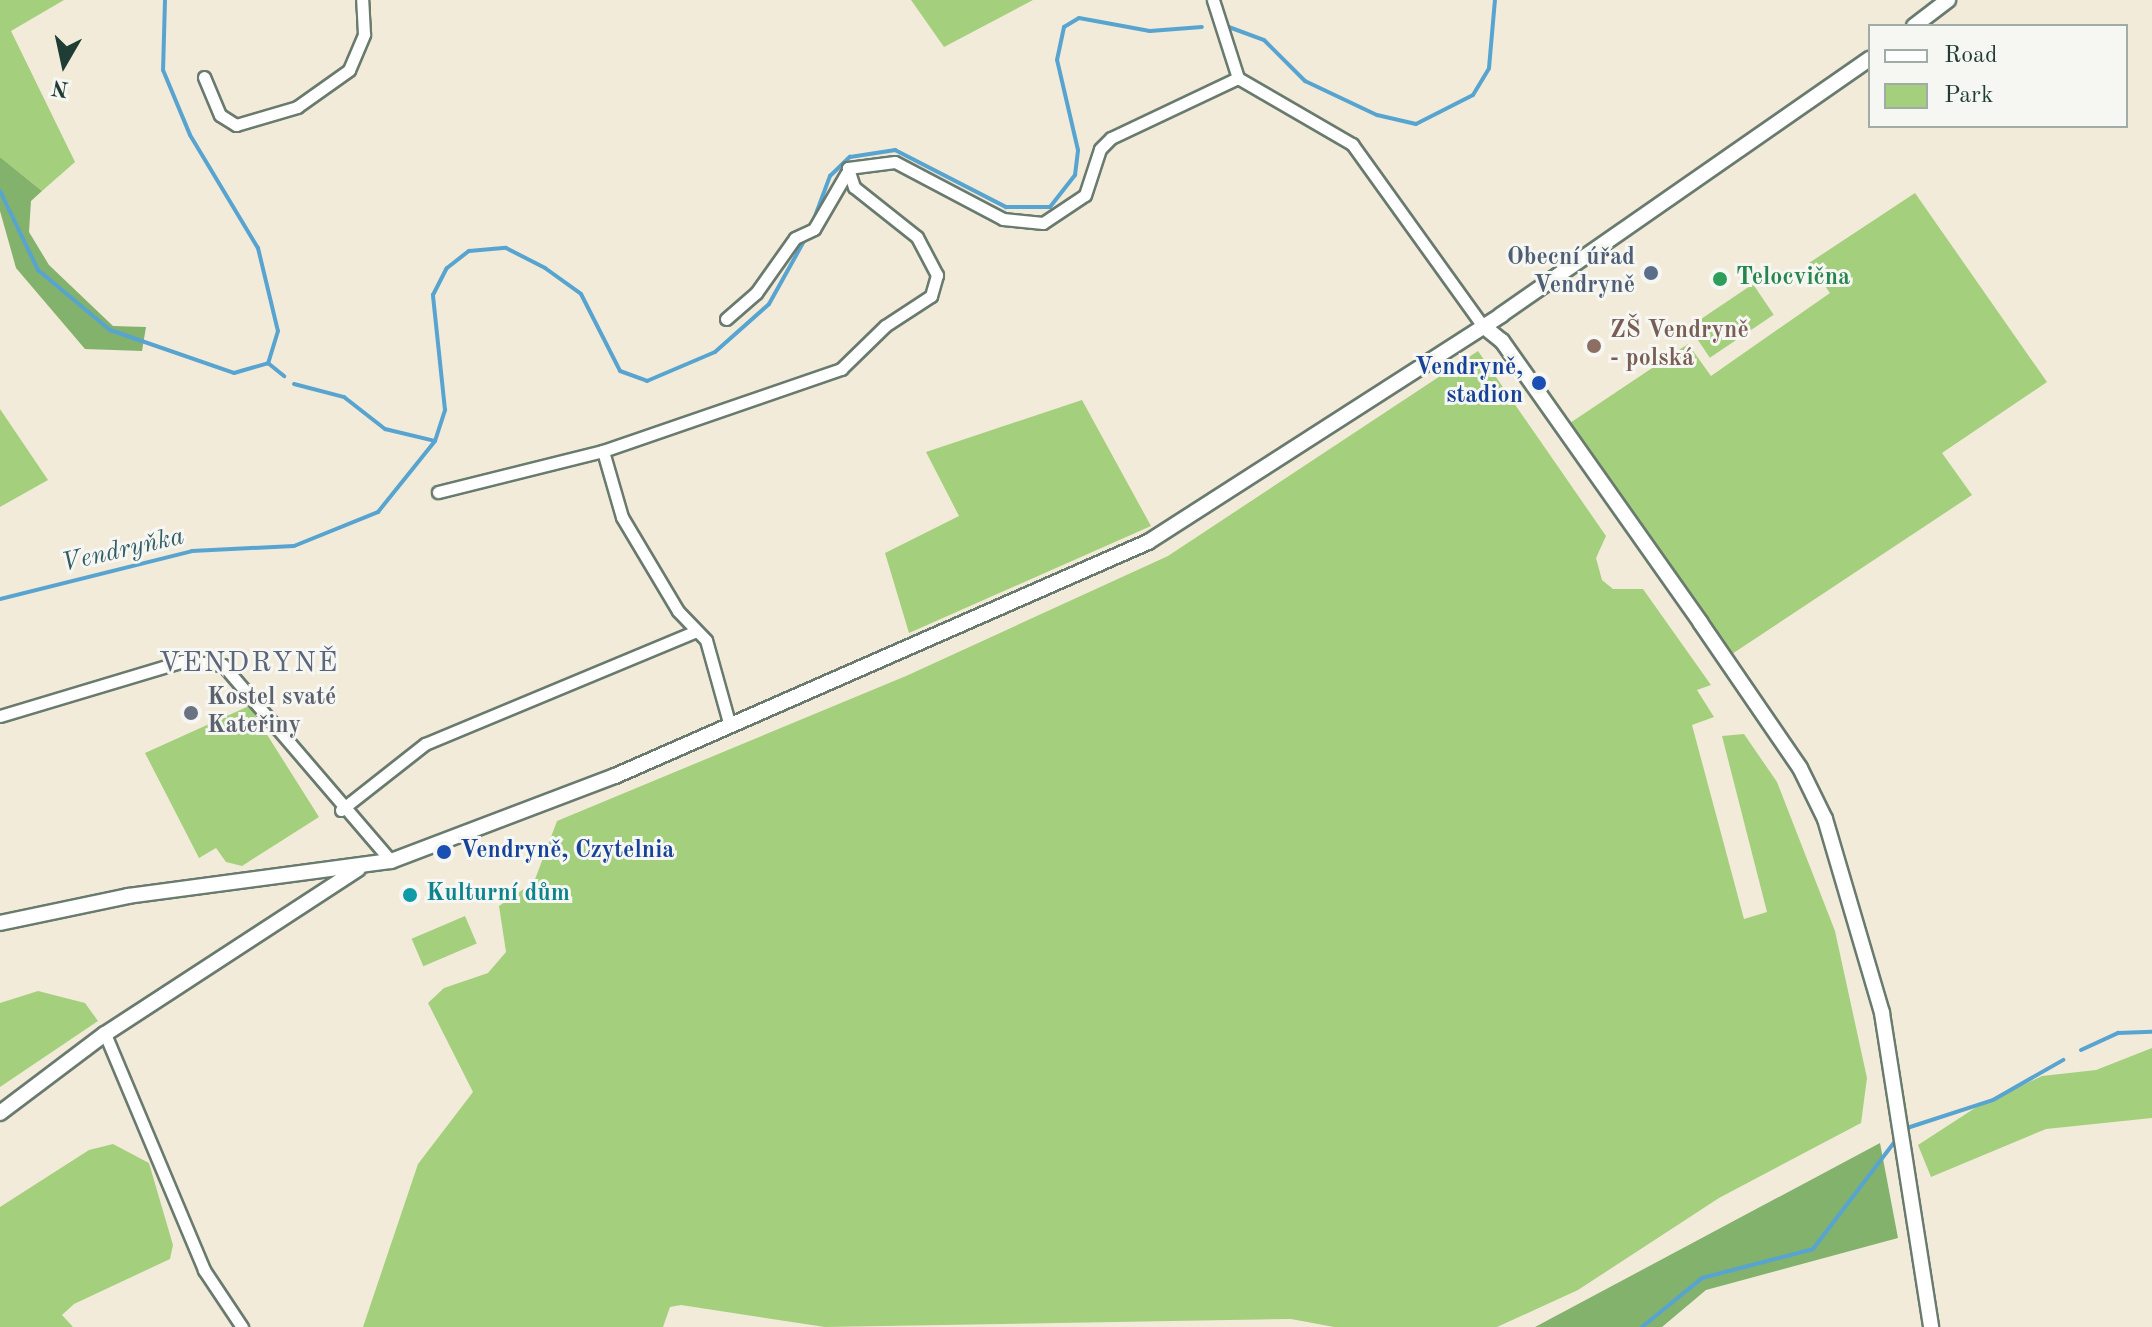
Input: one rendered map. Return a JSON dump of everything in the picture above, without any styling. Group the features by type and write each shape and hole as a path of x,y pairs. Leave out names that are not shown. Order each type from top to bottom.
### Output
{"street":[{"path":"204,77 220,115 236,125 297,107 349,70 364,34 362,0"},
{"path":"1213,0 1238,78 1352,144 1482,325 1502,341 1800,768 1825,819 1882,1013 1931,1327"},
{"path":"1917,24 1948,0"},
{"path":"0,923 128,896 358,869 391,861 730,726 1148,542 1482,325 1868,60"},
{"path":"726,319 800,236 814,229 846,174 868,161 895,162 1003,219 1043,223 1085,195 1100,149 1111,138 1238,78"},
{"path":"438,492 603,451 841,369 885,326 931,296 937,275 917,237 846,174"},
{"path":"603,451 622,517 694,632 706,640 730,726"},
{"path":"341,810 425,744 694,632"},
{"path":"0,716 205,660 236,675 341,810 391,861"},
{"path":"0,1113 105,1034 358,869"},
{"path":"105,1034 204,1270 242,1327"}],"green space":[{"path":"0,0 64,0 11,31 75,162 42,191 0,157"},
{"path":"911,0 1033,0 944,47"},
{"path":"0,157 42,191 31,201 29,232 49,265 113,326 146,327 142,351 85,349 16,268 0,211"},
{"path":"1915,193 2047,382 1942,453 1972,495 1732,654 1570,423 1688,344 1711,376 1830,293 1809,263"},
{"path":"1753,284 1774,315 1710,358 1689,327"},
{"path":"1478,351 1606,536 1596,558 1602,580 1613,589 1643,589 1711,685 1697,690 1714,717 1692,725 1744,919 1767,912 1722,736 1744,734 1777,782 1835,931 1867,1078 1861,1123 1719,1198 1578,1290 1497,1327 1334,1327 1291,1319 825,1327 681,1305 670,1307 663,1327 363,1327 418,1164 473,1092 428,1003 444,988 488,973 506,952 499,906 534,882 557,821 906,676 1168,556"},
{"path":"1082,400 1151,526 909,633 885,553 959,516 926,452"},
{"path":"0,409 48,480 0,507"},
{"path":"249,706 319,817 242,866 226,862 216,848 199,858 145,753"},
{"path":"465,916 477,944 423,966 412,939"},
{"path":"38,991 85,1003 98,1021 0,1087 0,1003"},
{"path":"2152,1048 2152,1118 2046,1129 1931,1177 1918,1145 1975,1108 2042,1076 2096,1070"},
{"path":"1880,1143 1898,1238 1706,1290 1662,1327 1535,1327"},
{"path":"113,1144 149,1163 173,1245 170,1259 74,1304 62,1315 73,1327 0,1327 0,1207 89,1150"}],"waterway":[{"path":"165,0 163,70 190,135 258,248 278,331 268,363"},
{"name":"Vendryňka","path":"1226,26 1264,40 1305,81 1377,115 1416,124 1473,95 1489,68 1495,0"},
{"name":"Vendryňka","path":"814,219 830,176 850,157 895,150 1006,207 1050,207 1075,175 1078,150 1057,60 1064,27 1079,18 1150,31 1202,27"},
{"path":"0,191 38,270 110,330 234,373 268,363 284,376"},
{"name":"Vendryňka","path":"0,599 192,551 294,546 378,512 435,441 445,410 433,295 447,268 469,251 506,248 545,268 581,294 620,371 647,381 715,352 769,304 808,234"},
{"path":"294,384 344,397 385,429 435,441"},
{"path":"2081,1050 2118,1033 2152,1032"},
{"path":"1907,1128 1993,1100 2063,1060"},
{"path":"1642,1327 1702,1278 1813,1249 1896,1140"}],"place":[{"name":"Obecní úřad Vendryně","path":"1651,273"},
{"name":"Telocvična","path":"1720,279"},
{"name":"ZŠ Vendryně - polská","path":"1594,346"},
{"name":"Vendryně, stadion","path":"1539,383"},
{"name":"Kostel svaté Kateřiny","path":"191,713"},
{"name":"Vendryně, Czytelnia","path":"444,852"},
{"name":"Kulturní dům","path":"410,895"}],"district":[{"name":"VENDRYNĚ","path":"249,664"}]}
